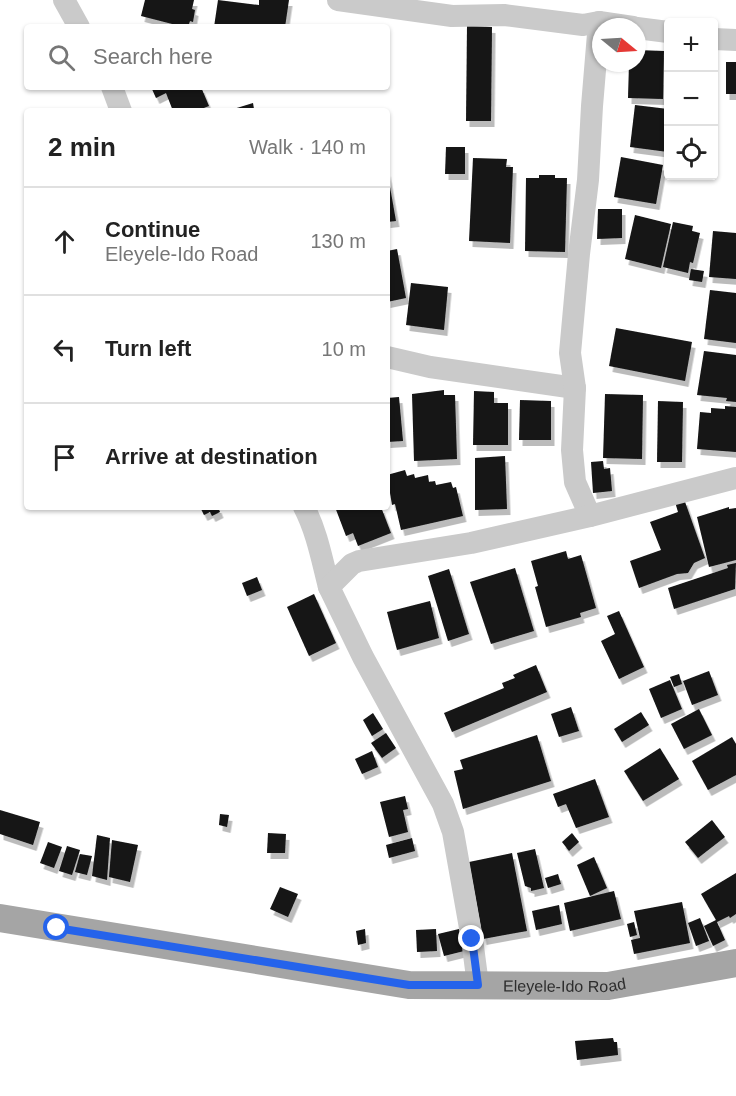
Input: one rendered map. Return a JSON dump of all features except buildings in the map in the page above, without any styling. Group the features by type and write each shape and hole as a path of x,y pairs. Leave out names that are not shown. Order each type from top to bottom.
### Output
{"main road":[{"name":"Eleyele-Ido Road","path":"0,918 409,985 608,986 736,963"}],"street":[{"path":"64,0 77,24"},
{"path":"338,0 452,16 506,7 583,25 592,23"},
{"path":"646,29 664,31"},
{"path":"718,39 736,40"},
{"path":"590,516 575,482 572,450 575,388 570,353 588,180 596,72"},
{"path":"113,90 120,108"},
{"path":"390,358 430,367 575,388"},
{"path":"329,587 352,564 359,561 471,543 590,516 736,478"},
{"path":"306,510 320,550 329,587 363,657 443,804 453,832 478,985"}],"route":[{"path":"57,928 409,985 478,985 472,939"}]}
